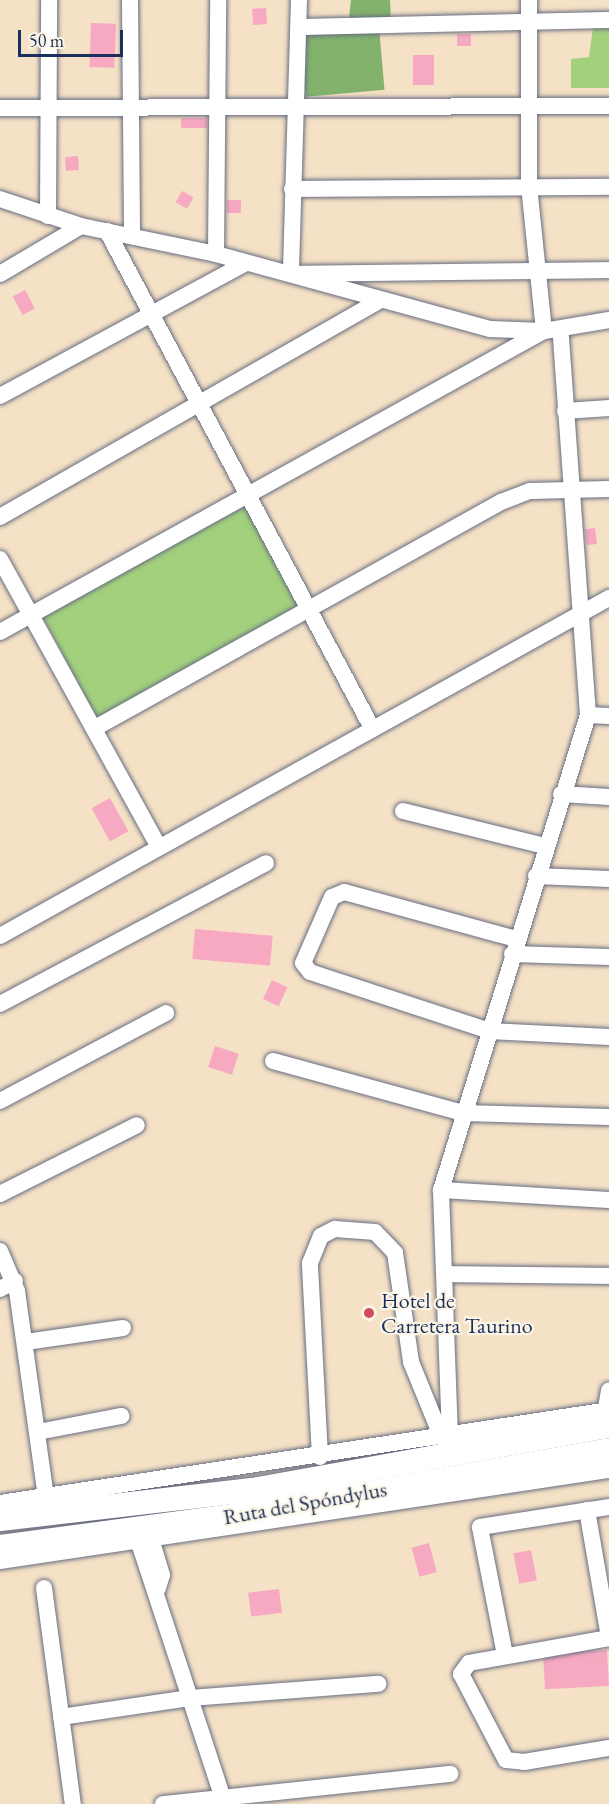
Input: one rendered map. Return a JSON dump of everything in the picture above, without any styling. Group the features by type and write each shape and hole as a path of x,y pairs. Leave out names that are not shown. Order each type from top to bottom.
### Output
{"highway":[{"name":"Ruta del Spóndylus","path":"0,1519 142,1493 258,1490 607,1429"},
{"name":"Ruta del Spóndylus","path":"0,1546 146,1537 262,1512 607,1429"}],"street":[{"path":"48,216 49,0"},
{"path":"130,0 132,236"},
{"path":"216,254 220,109 218,0"},
{"path":"291,274 292,189 298,104 299,0"},
{"path":"446,1437 445,1274 441,1190 544,846 588,715 564,411 552,330 536,271 530,186 529,0"},
{"path":"299,27 529,20 609,20"},
{"path":"0,108 220,109 298,104 609,106"},
{"path":"292,189 609,187"},
{"path":"0,200 81,226 216,254 244,264 291,274 490,328 552,330 609,320"},
{"path":"0,274 81,226"},
{"path":"107,231 201,402 372,728"},
{"path":"0,396 244,264"},
{"path":"291,274 609,270"},
{"path":"0,517 381,300"},
{"path":"0,632 552,330"},
{"path":"564,411 609,408"},
{"path":"95,728 312,611 501,501 530,491 609,489"},
{"path":"0,559 158,844"},
{"path":"0,936 158,844 609,598"},
{"path":"588,715 609,716"},
{"path":"561,794 609,797"},
{"path":"403,811 544,846"},
{"path":"0,1004 266,862"},
{"path":"536,876 609,879"},
{"path":"609,957 514,946 344,892 332,897 305,956 310,972 489,1031 609,1037"},
{"path":"0,1101 166,1013"},
{"path":"273,1061 463,1113 609,1118"},
{"path":"0,1194 137,1125"},
{"path":"441,1190 609,1200"},
{"path":"320,1457 310,1263 321,1236 336,1229 375,1232 395,1253 411,1362 446,1437"},
{"path":"0,1251 7,1285 26,1341 46,1497"},
{"path":"445,1274 609,1276"},
{"path":"26,1341 123,1329"},
{"path":"0,1503 46,1497 142,1493 320,1457 446,1437 607,1429 609,1389"},
{"path":"38,1432 121,1416"},
{"path":"0,1561 146,1537 609,1470"},
{"path":"142,1493 146,1537 162,1575 158,1588 190,1698 224,1800"},
{"path":"505,1655 480,1527 609,1507"},
{"path":"587,1510 609,1638 469,1662 461,1674 494,1746 506,1760 524,1762 609,1748"},
{"path":"44,1588 73,1804"},
{"path":"61,1717 190,1698 378,1684"},
{"path":"163,1804 224,1800 450,1774"}],"green space":[{"path":"351,0 390,0 391,20 349,18"},
{"path":"379,27 384,90 306,97 300,34"},
{"path":"593,27 609,27 609,88 571,88 571,59 589,57"},
{"path":"249,504 305,609 97,719 42,614"}],"building":[{"path":"266,8 267,24 253,25 252,9"},
{"path":"91,23 116,24 114,68 89,67"},
{"path":"457,34 471,34 471,46 457,46"},
{"path":"413,55 434,55 434,85 413,85"},
{"path":"181,118 207,118 207,128 181,128"},
{"path":"78,156 79,170 66,171 65,157"},
{"path":"182,191 193,197 187,209 176,202"},
{"path":"227,200 241,200 241,213 227,213"},
{"path":"25,290 35,309 22,315 13,297"},
{"path":"595,528 597,544 587,545 585,529"},
{"path":"110,798 128,831 110,841 92,808"},
{"path":"195,929 273,936 270,966 192,959"},
{"path":"272,980 287,987 279,1006 263,999"},
{"path":"215,1046 239,1054 232,1075 208,1067"},
{"path":"429,1543 437,1572 419,1577 412,1548"},
{"path":"531,1550 537,1580 519,1584 513,1553"},
{"path":"279,1589 282,1613 251,1617 248,1593"},
{"path":"607,1650 609,1686 545,1689 543,1653"}],"place":[{"name":"Hotel de Carretera Taurino","path":"369,1313"}]}
